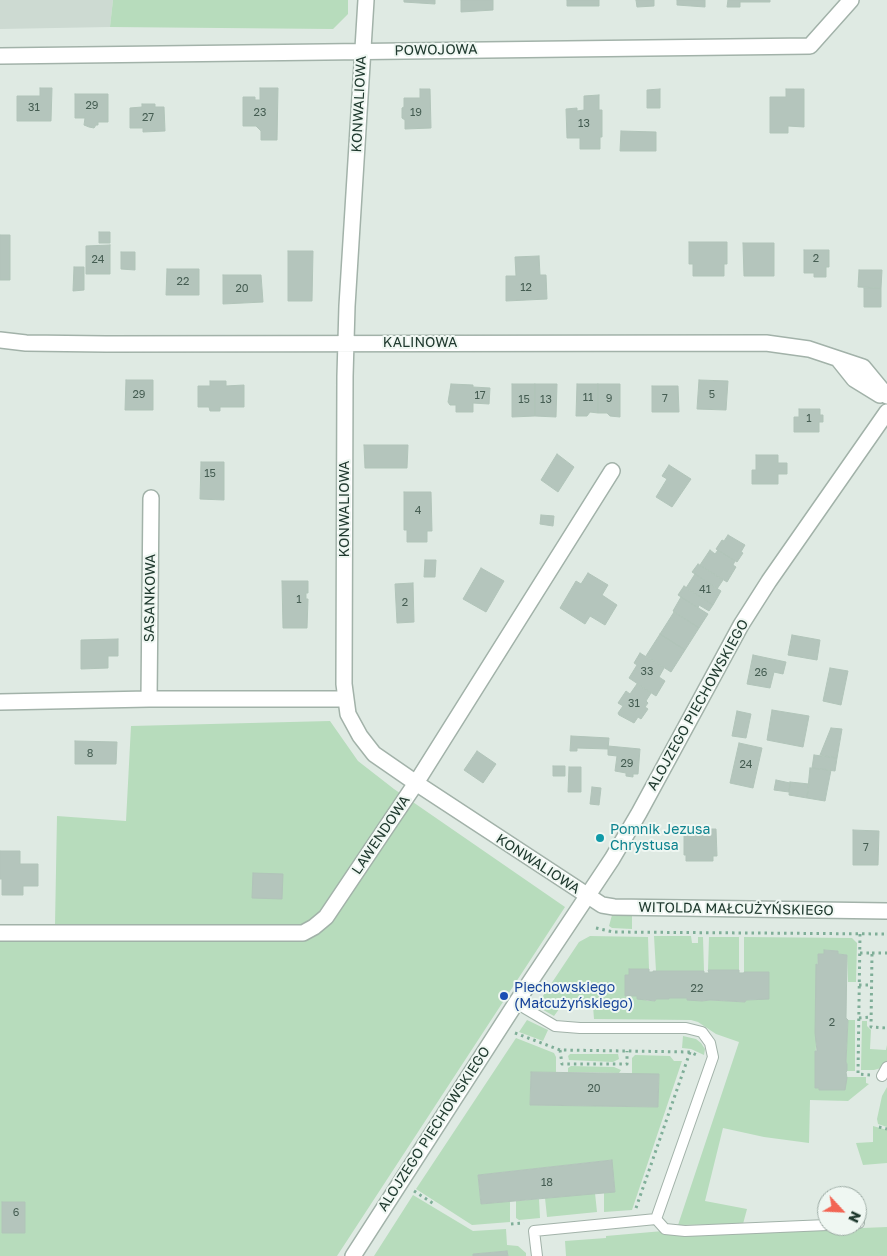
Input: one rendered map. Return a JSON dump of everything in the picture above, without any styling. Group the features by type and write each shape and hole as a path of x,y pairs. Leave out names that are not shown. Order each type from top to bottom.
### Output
{"street":[{"name":"KONWALIOWA","path":"366,0 346,343 345,699 348,714 365,744 374,754 588,896"},
{"name":"POWOJOWA","path":"0,56 362,50 810,46 851,0"},
{"name":"KALINOWA","path":"0,340 66,344 766,343 809,349 862,367 887,397"},
{"name":"ALOJZEGO PIECHOWSKIEGO","path":"352,1256 516,1002 588,896 640,813 750,610 887,412"},
{"name":"LAWENDOWA","path":"0,934 303,933 314,927 326,917 416,783 612,471"},
{"name":"SASANKOWA","path":"149,699 151,498"},
{"path":"0,702 149,699 345,699"},
{"name":"WITOLDA MAŁCUŻYŃSKIEGO","path":"588,896 602,905 614,907 887,911"}],"lane":[{"path":"516,1002 555,1026 580,1028 686,1028 702,1032 710,1043 712,1061 656,1219"},
{"path":"656,1219 665,1229 685,1231 817,1225"},
{"path":"537,1256 534,1231 656,1219"}],"path":[{"path":"596,928 614,932 887,934"},
{"path":"860,934 858,1074 884,1071"},
{"path":"860,953 887,953"},
{"path":"872,953 870,1027 887,1028"},
{"path":"859,985 871,985"},
{"path":"859,1018 871,1017"},
{"path":"516,1034 560,1050 690,1052 712,1061"},
{"path":"560,1050 562,1064 627,1064 627,1051"},
{"path":"634,1213 690,1052"},
{"path":"879,1127 887,1129"},
{"path":"414,1190 434,1204"},
{"path":"511,1224 530,1223"}],"shaded area":[{"path":"0,0 113,0 110,27 0,29"}],"green space":[{"path":"113,0 348,0 348,14 333,29 110,27"},
{"path":"330,721 358,761 394,789 565,907 337,1256 0,1256 0,924 55,925 57,816 126,821 131,726"},
{"path":"612,915 632,915 632,929 612,928 609,926"},
{"path":"590,936 648,937 649,969 630,969 629,975 625,976 625,996 637,996 648,1001 669,998 745,1002 746,1000 759,1000 759,972 744,972 744,937 852,938 857,943 856,982 848,982 847,955 838,954 838,951 825,950 824,954 818,955 815,1088 820,1090 845,1090 845,1077 866,1077 866,1083 869,1084 848,1101 810,1100 809,1143 764,1137 723,1128 705,1201 747,1209 743,1224 678,1225 739,1042 716,1034 698,1022 691,1020 594,1019 593,1006 562,1005 554,1016 538,1007 537,1005 579,942"},
{"path":"654,936 691,936 692,943 698,943 698,937 703,937 704,971 656,971"},
{"path":"709,937 739,937 739,970 708,970"},
{"path":"527,1020 548,1030 543,1041 519,1032"},
{"path":"848,1020 855,1020 855,1071 847,1071"},
{"path":"862,1021 867,1021 867,1026 871,1030 870,1049 886,1050 887,1045 887,1062 881,1068 861,1070"},
{"path":"683,1036 696,1039 701,1043 705,1049 704,1055 691,1049 682,1048"},
{"path":"516,1038 554,1053 556,1057 556,1072 531,1072 530,1105 658,1107 659,1074 632,1074 632,1058 635,1055 670,1056 674,1061 682,1061 632,1210 604,1212 604,1193 615,1191 611,1160 478,1175 481,1204 510,1201 510,1222 472,1225 416,1189"},
{"path":"570,1054 618,1054 619,1059 613,1062 569,1060 568,1056"},
{"path":"571,1066 614,1067 621,1070 619,1073 568,1072 568,1068"},
{"path":"887,1087 887,1127 878,1124 877,1119 882,1096"},
{"path":"873,1126 887,1130 887,1163 863,1165 856,1143 873,1142"},
{"path":"595,1193 597,1212 547,1217 545,1198"},
{"path":"413,1195 473,1231 506,1229 507,1245 518,1246 526,1253 526,1256 508,1256 507,1251 473,1254 473,1256 374,1256"},
{"path":"539,1199 540,1218 519,1220 516,1218 516,1201"},
{"path":"887,1227 887,1256 566,1256 565,1241 606,1238 606,1236 663,1231 691,1235 817,1230 817,1236 867,1236 867,1228"}],"building":[{"path":"404,0 435,0 435,4 404,2"},
{"path":"461,0 493,0 493,10 461,12"},
{"path":"567,0 599,0 599,6 567,6"},
{"path":"636,0 654,0 654,6 637,7"},
{"path":"677,0 705,0 705,7 677,5"},
{"path":"728,0 770,0 770,2 740,2 740,7 727,7"},
{"path":"40,88 52,88 51,121 17,121 17,96 40,96"},
{"path":"260,88 278,88 277,140 261,140 261,131 256,126 243,126 243,97 255,97 255,100 260,100"},
{"path":"420,89 430,89 431,128 405,129 405,120 402,118 404,98 420,98"},
{"path":"660,89 660,108 647,108 647,90"},
{"path":"786,89 804,89 804,127 788,126 788,133 770,133 770,97 786,97"},
{"path":"75,94 108,94 108,122 98,122 98,125 94,128 84,125 85,118 75,118"},
{"path":"599,95 599,110 602,110 600,149 580,149 580,138 567,138 566,109 577,108 577,111 584,110 584,96"},
{"path":"142,104 155,104 155,107 164,107 165,131 143,132 143,128 130,128 130,108 142,107"},
{"path":"621,131 656,132 656,151 620,151"},
{"path":"99,232 110,232 110,243 99,243"},
{"path":"0,235 10,235 10,280 0,280"},
{"path":"689,242 727,242 727,264 724,264 724,276 693,276 693,264 689,264"},
{"path":"743,243 774,243 774,276 744,276"},
{"path":"110,245 110,274 86,274 86,246"},
{"path":"804,250 829,250 829,267 826,267 826,277 814,277 814,273 804,273"},
{"path":"288,251 313,251 312,301 288,301"},
{"path":"121,252 135,252 135,270 121,269"},
{"path":"539,256 540,275 546,275 547,299 506,301 506,276 516,276 515,257"},
{"path":"74,267 84,267 84,290 73,291"},
{"path":"167,269 199,269 199,295 166,295"},
{"path":"859,270 882,270 881,288 858,287"},
{"path":"223,275 261,275 263,302 223,304"},
{"path":"864,288 881,288 881,307 864,307"},
{"path":"126,380 153,380 153,410 125,410"},
{"path":"699,380 728,381 726,410 697,409"},
{"path":"210,381 226,381 226,386 244,385 244,407 220,407 220,411 210,411 209,407 198,407 198,386 210,386"},
{"path":"451,384 490,388 489,404 473,403 473,412 456,412 456,405 450,405 448,402"},
{"path":"512,384 535,384 535,416 512,417"},
{"path":"535,384 557,384 556,417 535,416"},
{"path":"577,384 598,384 598,413 590,412 587,416 576,416"},
{"path":"598,384 620,384 620,417 610,416 607,413 598,413"},
{"path":"652,386 678,386 679,412 652,412"},
{"path":"799,409 820,409 820,415 823,415 823,422 819,422 819,432 794,432 794,417 799,417"},
{"path":"364,445 408,445 407,468 365,468"},
{"path":"557,454 574,467 558,492 541,480"},
{"path":"756,455 778,455 778,463 787,463 787,474 778,474 778,484 752,484 752,470 756,470"},
{"path":"201,462 224,462 224,500 200,499"},
{"path":"669,465 691,479 672,507 656,497 667,479 662,476"},
{"path":"404,492 431,492 432,531 427,531 427,542 407,542 407,530 404,530"},
{"path":"541,515 554,516 553,526 540,524"},
{"path":"728,535 745,545 741,552 743,553 737,562 716,549"},
{"path":"710,550 715,554 718,550 735,561 733,565 736,567 727,582 700,565"},
{"path":"425,560 436,560 435,577 424,577"},
{"path":"698,564 723,580 717,589 692,572"},
{"path":"481,568 504,581 486,612 463,599"},
{"path":"588,573 608,585 602,595 617,605 605,625 590,616 585,624 560,608 576,581 581,584"},
{"path":"695,574 721,591 713,605 686,588"},
{"path":"282,581 308,581 308,593 306,593 306,599 308,599 307,628 283,628"},
{"path":"413,583 414,622 397,623 395,584"},
{"path":"684,586 713,605 709,611 699,605 698,608 678,595"},
{"path":"681,597 708,614 699,628 673,611"},
{"path":"674,612 699,628 685,650 660,634"},
{"path":"660,634 685,650 671,672 646,656"},
{"path":"792,635 820,640 817,660 788,655"},
{"path":"118,639 118,656 108,656 108,668 81,669 81,640"},
{"path":"640,653 664,668 659,677 665,681 656,696 629,678 637,665 634,663"},
{"path":"753,655 786,662 783,674 774,672 770,688 747,684"},
{"path":"830,668 848,671 841,705 823,701"},
{"path":"637,684 651,693 646,701 648,703 645,707 648,709 641,719 638,717 634,723 619,715 618,713 623,706 618,703 626,691 630,694"},
{"path":"772,710 809,716 803,747 767,740"},
{"path":"737,711 751,714 746,738 732,736"},
{"path":"831,728 842,729 837,758 820,755"},
{"path":"571,736 609,738 608,749 577,748 577,751 570,751"},
{"path":"75,741 117,742 116,764 75,764"},
{"path":"739,743 762,748 753,788 730,783"},
{"path":"608,746 640,749 638,774 633,774 633,777 626,776 626,773 615,771 617,756 608,755"},
{"path":"477,751 496,764 483,783 464,770"},
{"path":"814,755 837,758 835,771 812,768"},
{"path":"553,766 565,766 565,776 553,776"},
{"path":"569,767 581,767 581,792 568,792"},
{"path":"810,768 831,770 825,801 807,798"},
{"path":"776,780 790,783 789,792 774,790"},
{"path":"790,782 809,784 807,798 789,795"},
{"path":"592,787 601,788 599,805 590,804"},
{"path":"684,829 716,829 717,856 713,856 713,861 686,861 686,855 684,855"},
{"path":"853,830 879,831 878,865 853,865"},
{"path":"0,851 20,851 20,864 38,864 38,886 23,886 23,895 2,895"},
{"path":"253,873 283,874 282,899 252,898"},
{"path":"824,950 838,951 838,954 847,955 846,1018 848,1020 845,1090 819,1090 819,1088 815,1088 815,1051 817,1051 815,1033 816,964 818,965 818,954 824,954"},
{"path":"629,969 649,969 649,972 704,971 704,973 709,973 708,970 739,970 739,973 769,972 769,999 746,1000 745,1002 687,1000 687,998 656,999 655,1001 637,999 637,996 625,996 625,975 629,975"},
{"path":"531,1072 659,1074 658,1107 530,1105"},
{"path":"612,1160 615,1192 481,1204 478,1175"},
{"path":"2,1202 25,1202 25,1233 2,1233"},
{"path":"507,1251 508,1256 473,1256 473,1254"}],"place":[{"name":"Pomnik Jezusa Chrystusa","path":"600,838"},
{"name":"Piechowskiego (Małcużyńskiego)","path":"504,996"}]}
